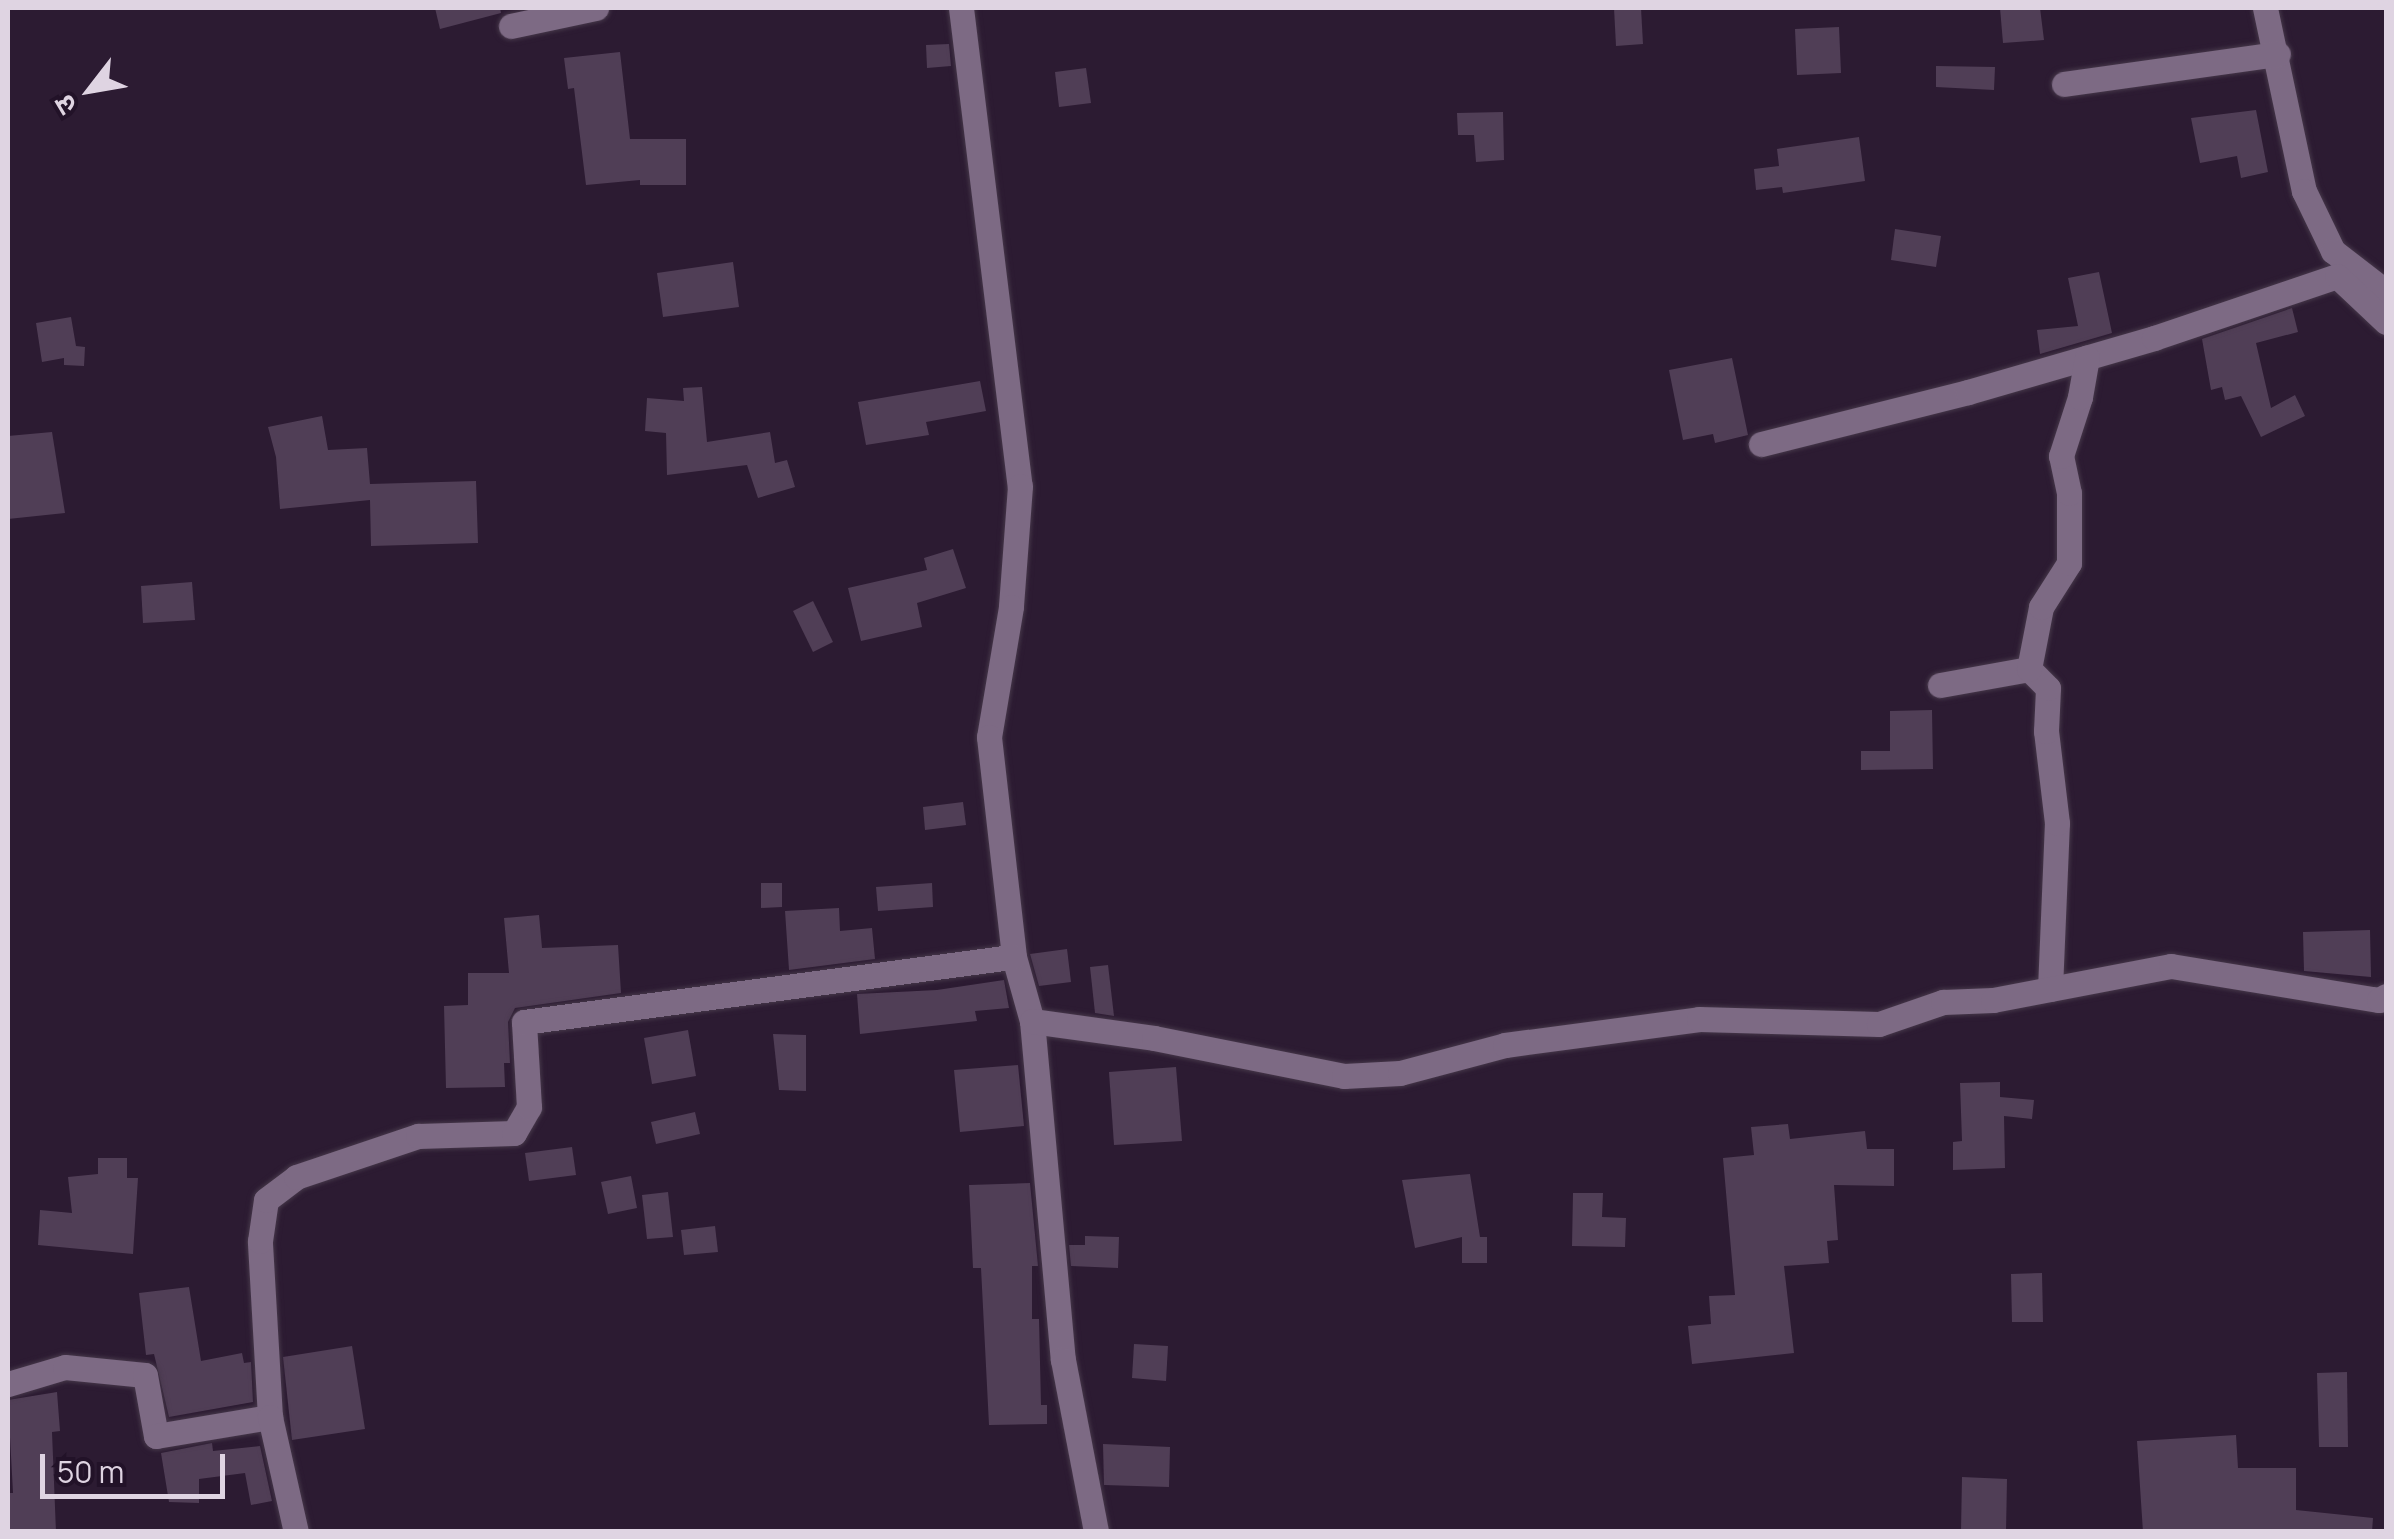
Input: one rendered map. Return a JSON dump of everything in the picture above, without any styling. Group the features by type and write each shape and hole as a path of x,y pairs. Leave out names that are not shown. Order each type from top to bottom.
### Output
{"street":[{"path":"511,26 596,8"},
{"path":"961,8 1020,486 1011,607 990,737 1014,956 1032,1021 1063,1360 1096,1532"},
{"path":"2265,8 2278,54 2304,191 2333,251 2386,292"},
{"path":"2064,84 2278,54"},
{"path":"1761,444 2086,358 2337,276 2386,322"},
{"path":"2029,669 2042,608 2068,563 2070,493 2061,456 2080,396 2086,358"},
{"path":"1940,685 2029,669"},
{"path":"2029,669 2048,688 2046,732 2057,823 2050,989"},
{"path":"296,1532 270,1417 260,1241 266,1200 296,1177 418,1136 514,1133 529,1108 524,1022 1014,956"},
{"path":"1032,1021 1154,1038 1344,1076 1400,1072 1505,1044 1699,1019 1879,1024 1943,1002 1993,1000 2170,966 2380,1000 2386,996"},
{"path":"8,1384 66,1367 145,1376 156,1436 270,1417"}],"building":[{"path":"435,8 500,8 501,13 440,29"},
{"path":"1614,8 1641,8 1643,44 1616,46"},
{"path":"2000,8 2040,8 2044,40 2003,43"},
{"path":"1839,27 1841,73 1797,75 1795,29"},
{"path":"949,44 951,66 927,68 926,45"},
{"path":"620,52 630,139 686,139 686,185 640,185 640,180 586,185 574,88 568,89 564,58"},
{"path":"1936,66 1995,67 1994,90 1936,87"},
{"path":"1086,68 1091,103 1059,107 1055,72"},
{"path":"2256,110 2268,172 2241,178 2237,156 2200,163 2191,118"},
{"path":"1503,112 1504,160 1476,162 1474,135 1458,135 1457,113"},
{"path":"1859,137 1865,181 1783,193 1782,187 1756,190 1754,169 1779,166 1777,149"},
{"path":"1895,229 1941,236 1936,267 1891,260"},
{"path":"733,262 739,307 663,317 657,273"},
{"path":"2099,272 2112,333 2040,354 2037,330 2078,326 2068,278"},
{"path":"2292,308 2298,332 2256,343 2271,408 2295,395 2305,416 2261,437 2241,396 2225,400 2222,387 2211,390 2202,339"},
{"path":"71,317 76,346 85,347 84,366 64,365 64,358 42,362 36,323"},
{"path":"1732,358 1748,435 1715,443 1713,434 1683,440 1669,370"},
{"path":"980,381 986,411 926,422 929,435 866,445 858,402"},
{"path":"702,387 707,442 770,432 775,463 787,460 795,487 758,498 747,465 667,475 666,433 645,431 647,398 684,401 683,388"},
{"path":"322,416 328,450 367,448 370,484 476,481 478,543 371,546 370,500 280,509 276,457 268,427"},
{"path":"52,432 65,513 8,519 8,436"},
{"path":"953,549 966,588 917,603 922,627 861,641 848,588 927,570 924,558"},
{"path":"192,582 195,620 143,623 141,586"},
{"path":"813,601 833,642 813,652 793,611"},
{"path":"1932,710 1933,769 1861,770 1861,751 1890,751 1890,711"},
{"path":"963,802 966,825 925,830 923,807"},
{"path":"761,883 782,883 782,907 761,908"},
{"path":"932,883 933,907 878,911 876,887"},
{"path":"839,908 840,931 872,928 875,959 789,970 785,911"},
{"path":"539,915 542,948 618,945 621,993 515,1008 508,1022 510,1063 504,1063 505,1087 446,1088 444,1006 468,1005 468,973 509,973 504,918"},
{"path":"2370,930 2371,977 2304,971 2303,932"},
{"path":"1067,949 1071,982 1039,986 1030,954"},
{"path":"1108,965 1114,1016 1095,1013 1090,967"},
{"path":"1004,980 1009,1008 975,1011 977,1021 860,1034 857,994 937,990"},
{"path":"688,1030 696,1076 652,1084 644,1038"},
{"path":"773,1034 806,1035 806,1091 779,1090"},
{"path":"1018,1065 1024,1126 960,1132 954,1070"},
{"path":"1176,1067 1182,1141 1114,1145 1109,1072"},
{"path":"2000,1082 2000,1097 2034,1100 2032,1119 2004,1116 2005,1168 1953,1170 1953,1142 1962,1141 1960,1083"},
{"path":"695,1112 700,1134 656,1144 651,1122"},
{"path":"1788,1124 1790,1139 1865,1131 1867,1149 1894,1149 1894,1186 1834,1185 1838,1240 1827,1241 1829,1263 1784,1266 1794,1353 1692,1364 1688,1326 1711,1324 1709,1296 1735,1295 1723,1158 1754,1155 1751,1127"},
{"path":"572,1147 576,1175 529,1181 525,1153"},
{"path":"98,1158 127,1158 127,1178 138,1178 133,1254 38,1245 40,1210 72,1213 68,1177 98,1174"},
{"path":"1470,1174 1480,1237 1487,1237 1487,1263 1462,1263 1462,1237 1415,1248 1402,1180"},
{"path":"631,1176 637,1208 608,1214 601,1182"},
{"path":"1030,1183 1038,1266 1032,1266 1032,1319 1039,1319 1041,1405 1047,1405 1047,1424 989,1425 981,1268 973,1268 969,1185"},
{"path":"668,1192 673,1237 647,1239 642,1195"},
{"path":"1573,1193 1603,1193 1602,1217 1626,1218 1625,1247 1572,1246"},
{"path":"715,1226 718,1252 684,1255 681,1230"},
{"path":"1085,1236 1119,1237 1118,1268 1071,1266 1069,1245 1085,1245"},
{"path":"2042,1273 2043,1322 2012,1322 2011,1274"},
{"path":"189,1287 201,1361 242,1353 244,1363 251,1362 253,1402 169,1417 154,1354 146,1355 139,1293"},
{"path":"1134,1344 1168,1346 1166,1381 1132,1378"},
{"path":"352,1346 365,1429 292,1440 283,1357"},
{"path":"2347,1372 2348,1447 2319,1447 2317,1373"},
{"path":"57,1392 60,1431 52,1432 56,1532 8,1532 8,1493 13,1493 8,1400"},
{"path":"2236,1435 2238,1468 2296,1468 2296,1510 2373,1518 2372,1532 2143,1532 2137,1441"},
{"path":"212,1443 213,1451 260,1446 272,1501 251,1505 245,1473 199,1479 199,1503 169,1502 161,1453"},
{"path":"1103,1444 1170,1447 1169,1487 1104,1485"},
{"path":"1962,1477 2007,1479 2006,1532 1961,1532"}]}
